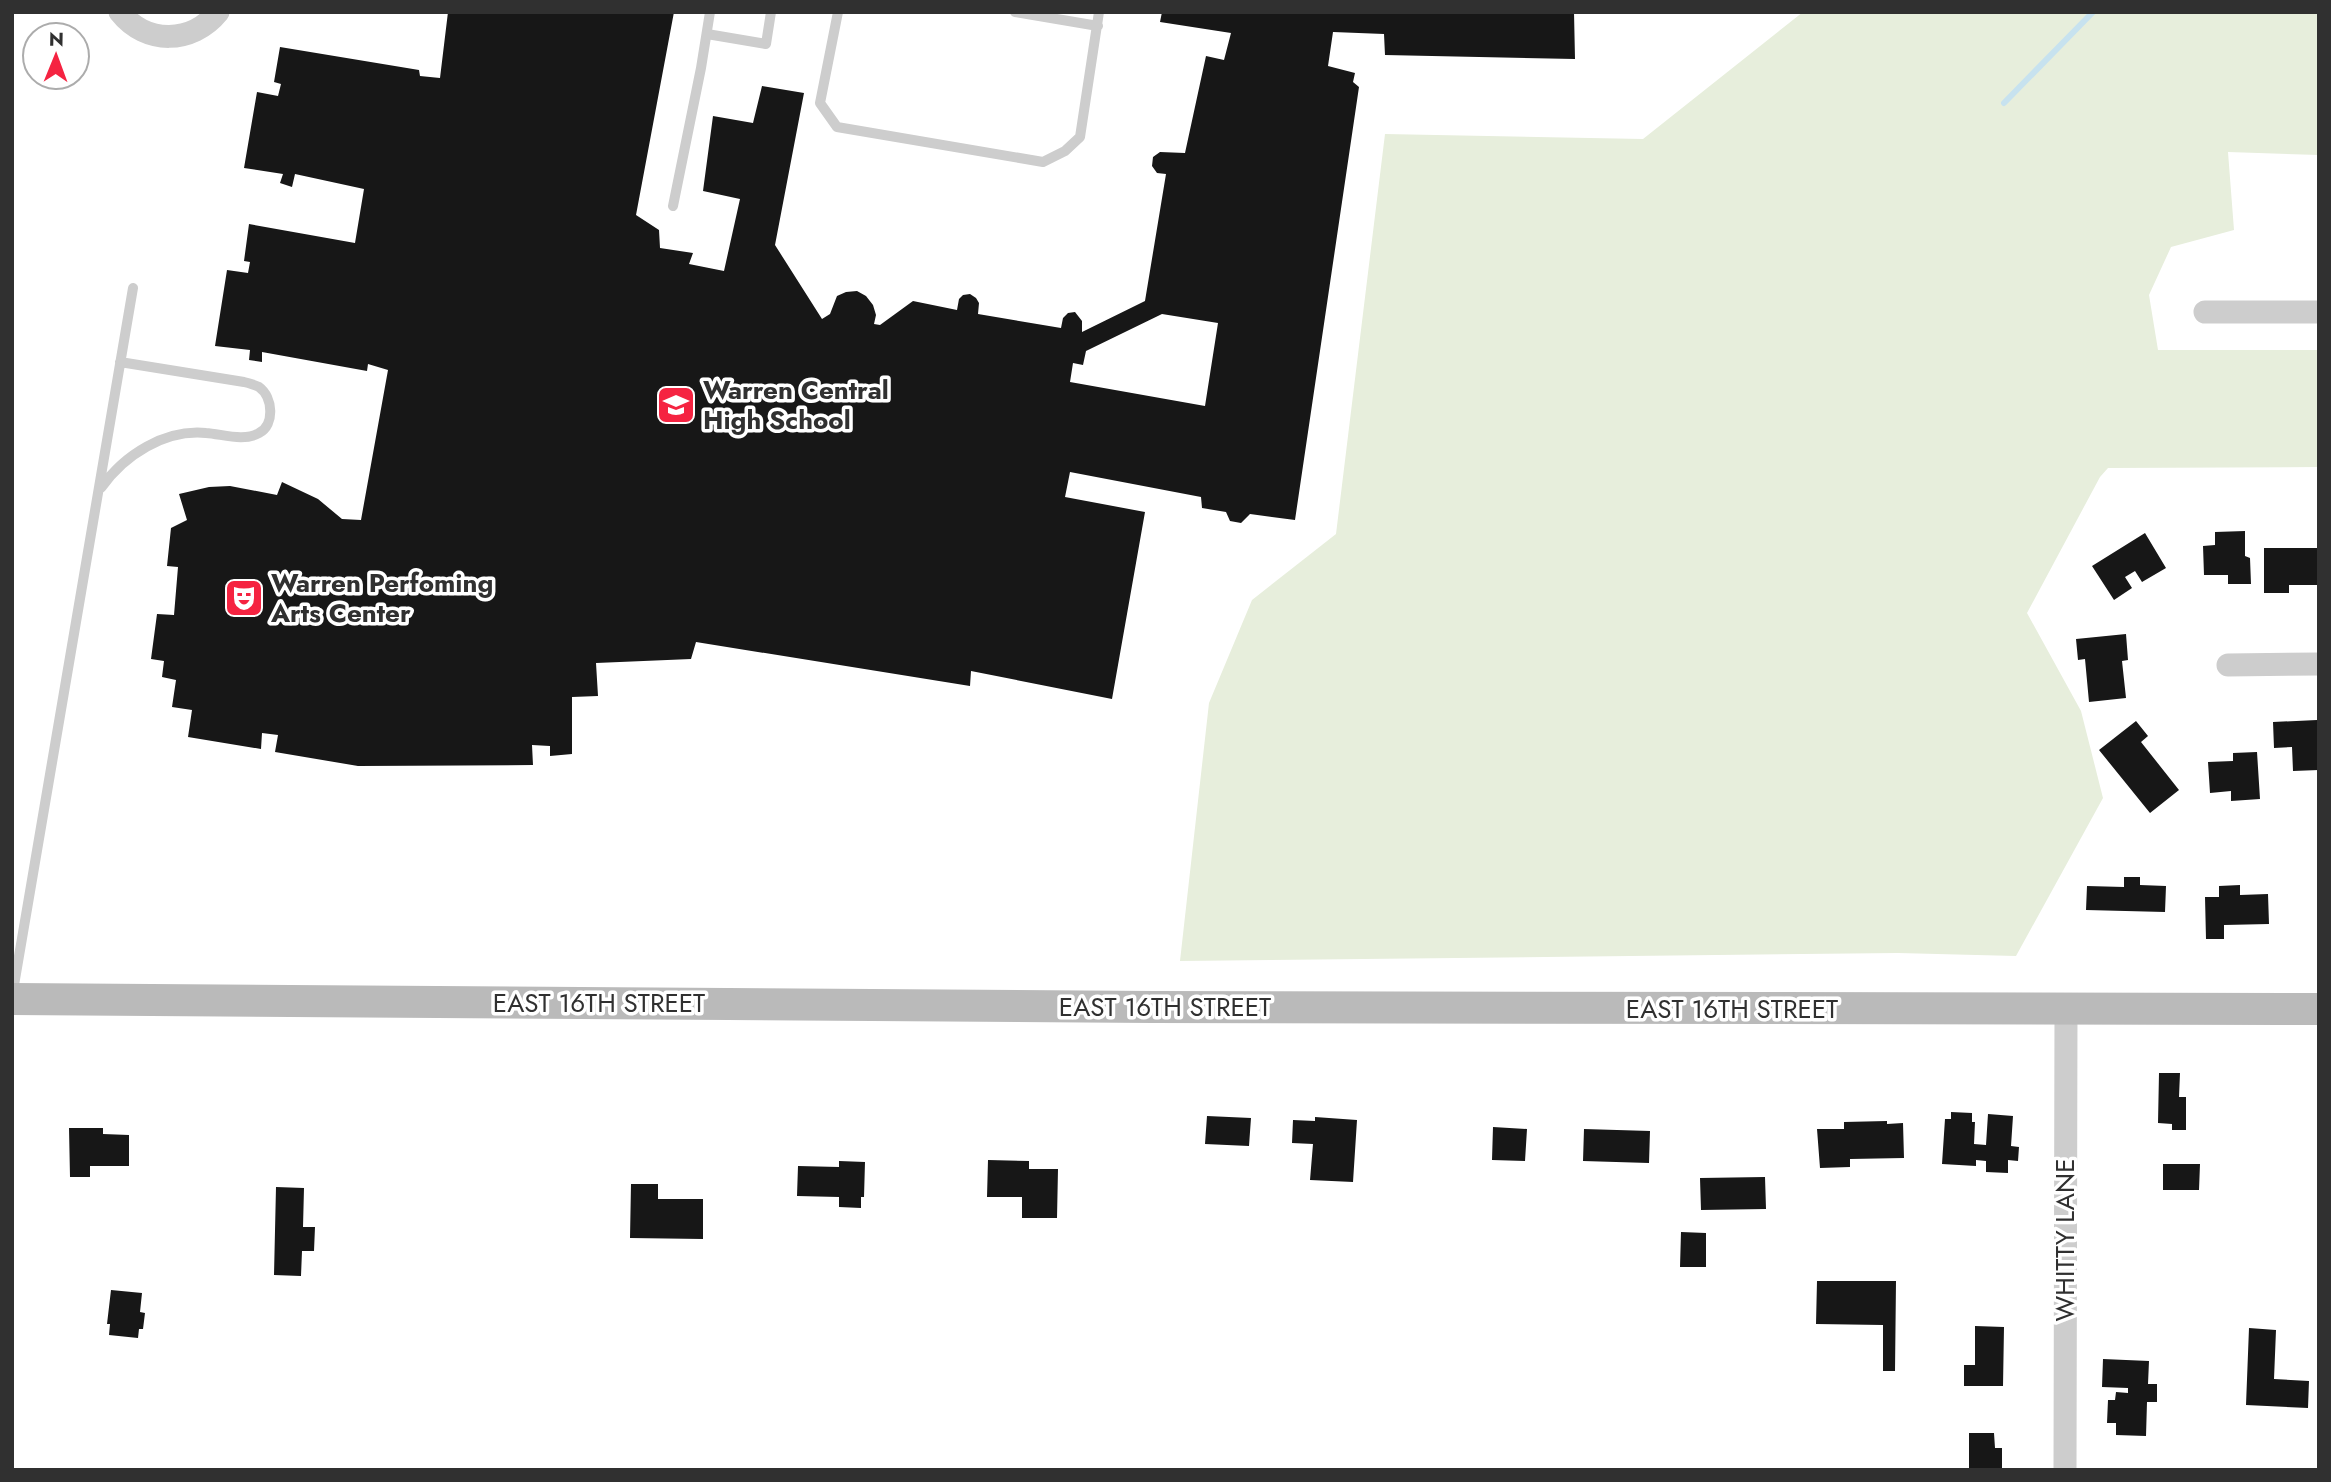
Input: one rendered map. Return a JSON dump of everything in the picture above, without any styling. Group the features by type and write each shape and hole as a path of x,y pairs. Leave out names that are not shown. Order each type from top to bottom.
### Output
{"street":[{"path":"120,12 127,22 144,32 163,37 197,31 218,12"},
{"path":"2205,312 2319,312"},
{"path":"2228,665 2319,664"},
{"name":"EAST 16TH STREET","path":"12,998 1152,1007 2319,1009"},
{"name":"WHITTY LANE","path":"2064,1470 2066,1010"}],"lane":[{"path":"673,206 710,12"},
{"path":"707,34 766,44 771,12"},
{"path":"838,12 820,103 837,127 1043,162 1065,151 1080,137 1099,12"},
{"path":"1014,12 1098,26"},
{"path":"12,998 132,288"},
{"path":"98,493 122,463 156,442 191,432 250,437 268,426 271,411 260,388 244,382 120,362"}],"green space":[{"path":"1803,12 2319,12 2319,155 2228,152 2234,230 2171,247 2149,295 2158,350 2319,350 2319,467 2108,468 2100,477 2027,613 2081,711 2103,798 2016,956 1898,953 1180,961 1209,703 1252,600 1336,534 1385,134 1643,139"}],"building":[{"name":"Warren Central High School","path":"448,12 674,12 636,215 659,230 660,248 693,253 689,264 724,271 740,199 703,191 713,116 753,123 762,86 804,93 775,245 822,319 830,314 837,296 846,292 857,291 866,296 876,315 874,324 880,325 913,301 957,310 959,299 970,294 979,303 978,314 1061,328 1063,318 1068,313 1075,312 1082,321 1082,332 1145,301 1166,174 1157,173 1152,166 1153,157 1160,152 1185,153 1206,56 1224,60 1231,33 1160,22 1162,12 1574,12 1575,59 1385,55 1384,34 1333,32 1328,66 1355,73 1353,82 1359,87 1295,520 1250,514 1241,523 1230,521 1226,512 1202,508 1201,497 1070,472 1065,497 1145,512 1112,699 971,671 970,686 696,642 691,659 596,663 598,696 572,697 572,754 550,756 550,746 532,745 533,765 358,766 275,752 278,735 262,733 261,749 188,737 192,710 172,707 176,680 162,677 164,661 151,659 157,614 174,615 178,567 167,566 171,528 187,520 179,494 209,487 230,486 277,495 282,482 318,499 342,519 361,520 388,370 368,364 367,371 262,352 262,362 249,360 250,350 215,346 227,270 248,273 250,262 244,261 249,224 355,243 364,189 295,174 292,187 280,183 283,174 244,168 257,92 278,96 281,84 274,82 280,47 419,70 420,76 440,78","holes":["1162,314 1218,323 1205,406 1070,382 1073,363 1083,365 1086,351"]},
{"path":"2245,531 2245,556 2250,558 2251,584 2228,584 2228,575 2204,575 2203,546 2215,545 2215,532"},
{"path":"2145,533 2166,568 2142,582 2135,571 2125,577 2132,588 2114,600 2092,566"},
{"path":"2264,548 2317,548 2317,585 2289,585 2289,593 2264,593"},
{"path":"2126,634 2128,660 2122,661 2126,698 2089,702 2085,659 2078,660 2076,639"},
{"path":"2317,720 2319,770 2293,771 2292,747 2274,748 2273,722"},
{"path":"2136,721 2148,736 2141,742 2179,790 2150,813 2099,750"},
{"path":"2257,752 2260,799 2231,801 2231,791 2210,793 2208,762 2233,761 2233,753"},
{"path":"2124,877 2140,877 2140,885 2166,886 2165,912 2086,910 2087,886 2124,887"},
{"path":"2240,885 2240,895 2268,894 2269,924 2224,925 2224,939 2206,939 2205,897 2219,897 2219,886"},
{"path":"2159,1073 2180,1073 2179,1097 2186,1097 2186,1130 2172,1130 2172,1124 2158,1123"},
{"path":"1951,1112 1972,1113 1972,1122 1975,1122 1974,1144 1986,1145 1988,1114 2013,1116 2011,1146 2019,1147 2018,1161 2008,1160 2008,1173 1986,1172 1986,1161 1976,1160 1976,1166 1942,1164 1945,1119 1951,1119"},
{"path":"1207,1116 1251,1118 1249,1146 1205,1144"},
{"path":"1315,1117 1357,1120 1353,1182 1310,1180 1313,1144 1292,1143 1293,1120 1315,1121"},
{"path":"1887,1121 1887,1124 1903,1123 1904,1158 1850,1159 1850,1167 1820,1168 1817,1129 1844,1129 1844,1122"},
{"path":"1493,1127 1527,1129 1525,1161 1492,1160"},
{"path":"69,1128 103,1128 103,1134 129,1135 129,1166 90,1166 90,1177 70,1177"},
{"path":"1584,1129 1650,1131 1649,1163 1583,1161"},
{"path":"988,1160 1029,1161 1029,1169 1058,1169 1057,1218 1022,1218 1022,1197 987,1197"},
{"path":"839,1161 865,1162 861,1208 839,1207 839,1197 797,1196 798,1166 839,1167"},
{"path":"2163,1164 2200,1164 2199,1190 2163,1190"},
{"path":"1765,1177 1766,1209 1701,1210 1700,1178"},
{"path":"631,1184 658,1184 658,1199 703,1199 703,1239 630,1238"},
{"path":"276,1187 304,1188 303,1227 315,1227 314,1251 302,1251 301,1276 274,1275"},
{"path":"1681,1232 1706,1233 1706,1267 1680,1267"},
{"path":"1817,1281 1896,1281 1895,1371 1883,1371 1883,1325 1816,1324"},
{"path":"111,1290 142,1293 140,1312 145,1313 143,1329 139,1329 138,1338 109,1335 110,1324 107,1324"},
{"path":"1975,1326 2004,1327 2003,1386 1964,1386 1964,1365 1975,1365"},
{"path":"2249,1328 2276,1330 2274,1379 2309,1381 2308,1408 2246,1405"},
{"path":"2103,1359 2149,1361 2148,1384 2157,1384 2157,1402 2147,1402 2146,1436 2116,1435 2116,1423 2107,1423 2108,1400 2115,1400 2116,1392 2128,1393 2128,1388 2102,1387"},
{"path":"1969,1433 1994,1433 1995,1448 2002,1448 2002,1470 1969,1470"}],"waterway":[{"path":"2004,103 2093,12"}],"place":[{"name":"Warren Central High School","path":"676,405"},
{"name":"Warren Perfoming Arts Center","path":"244,598"}]}
